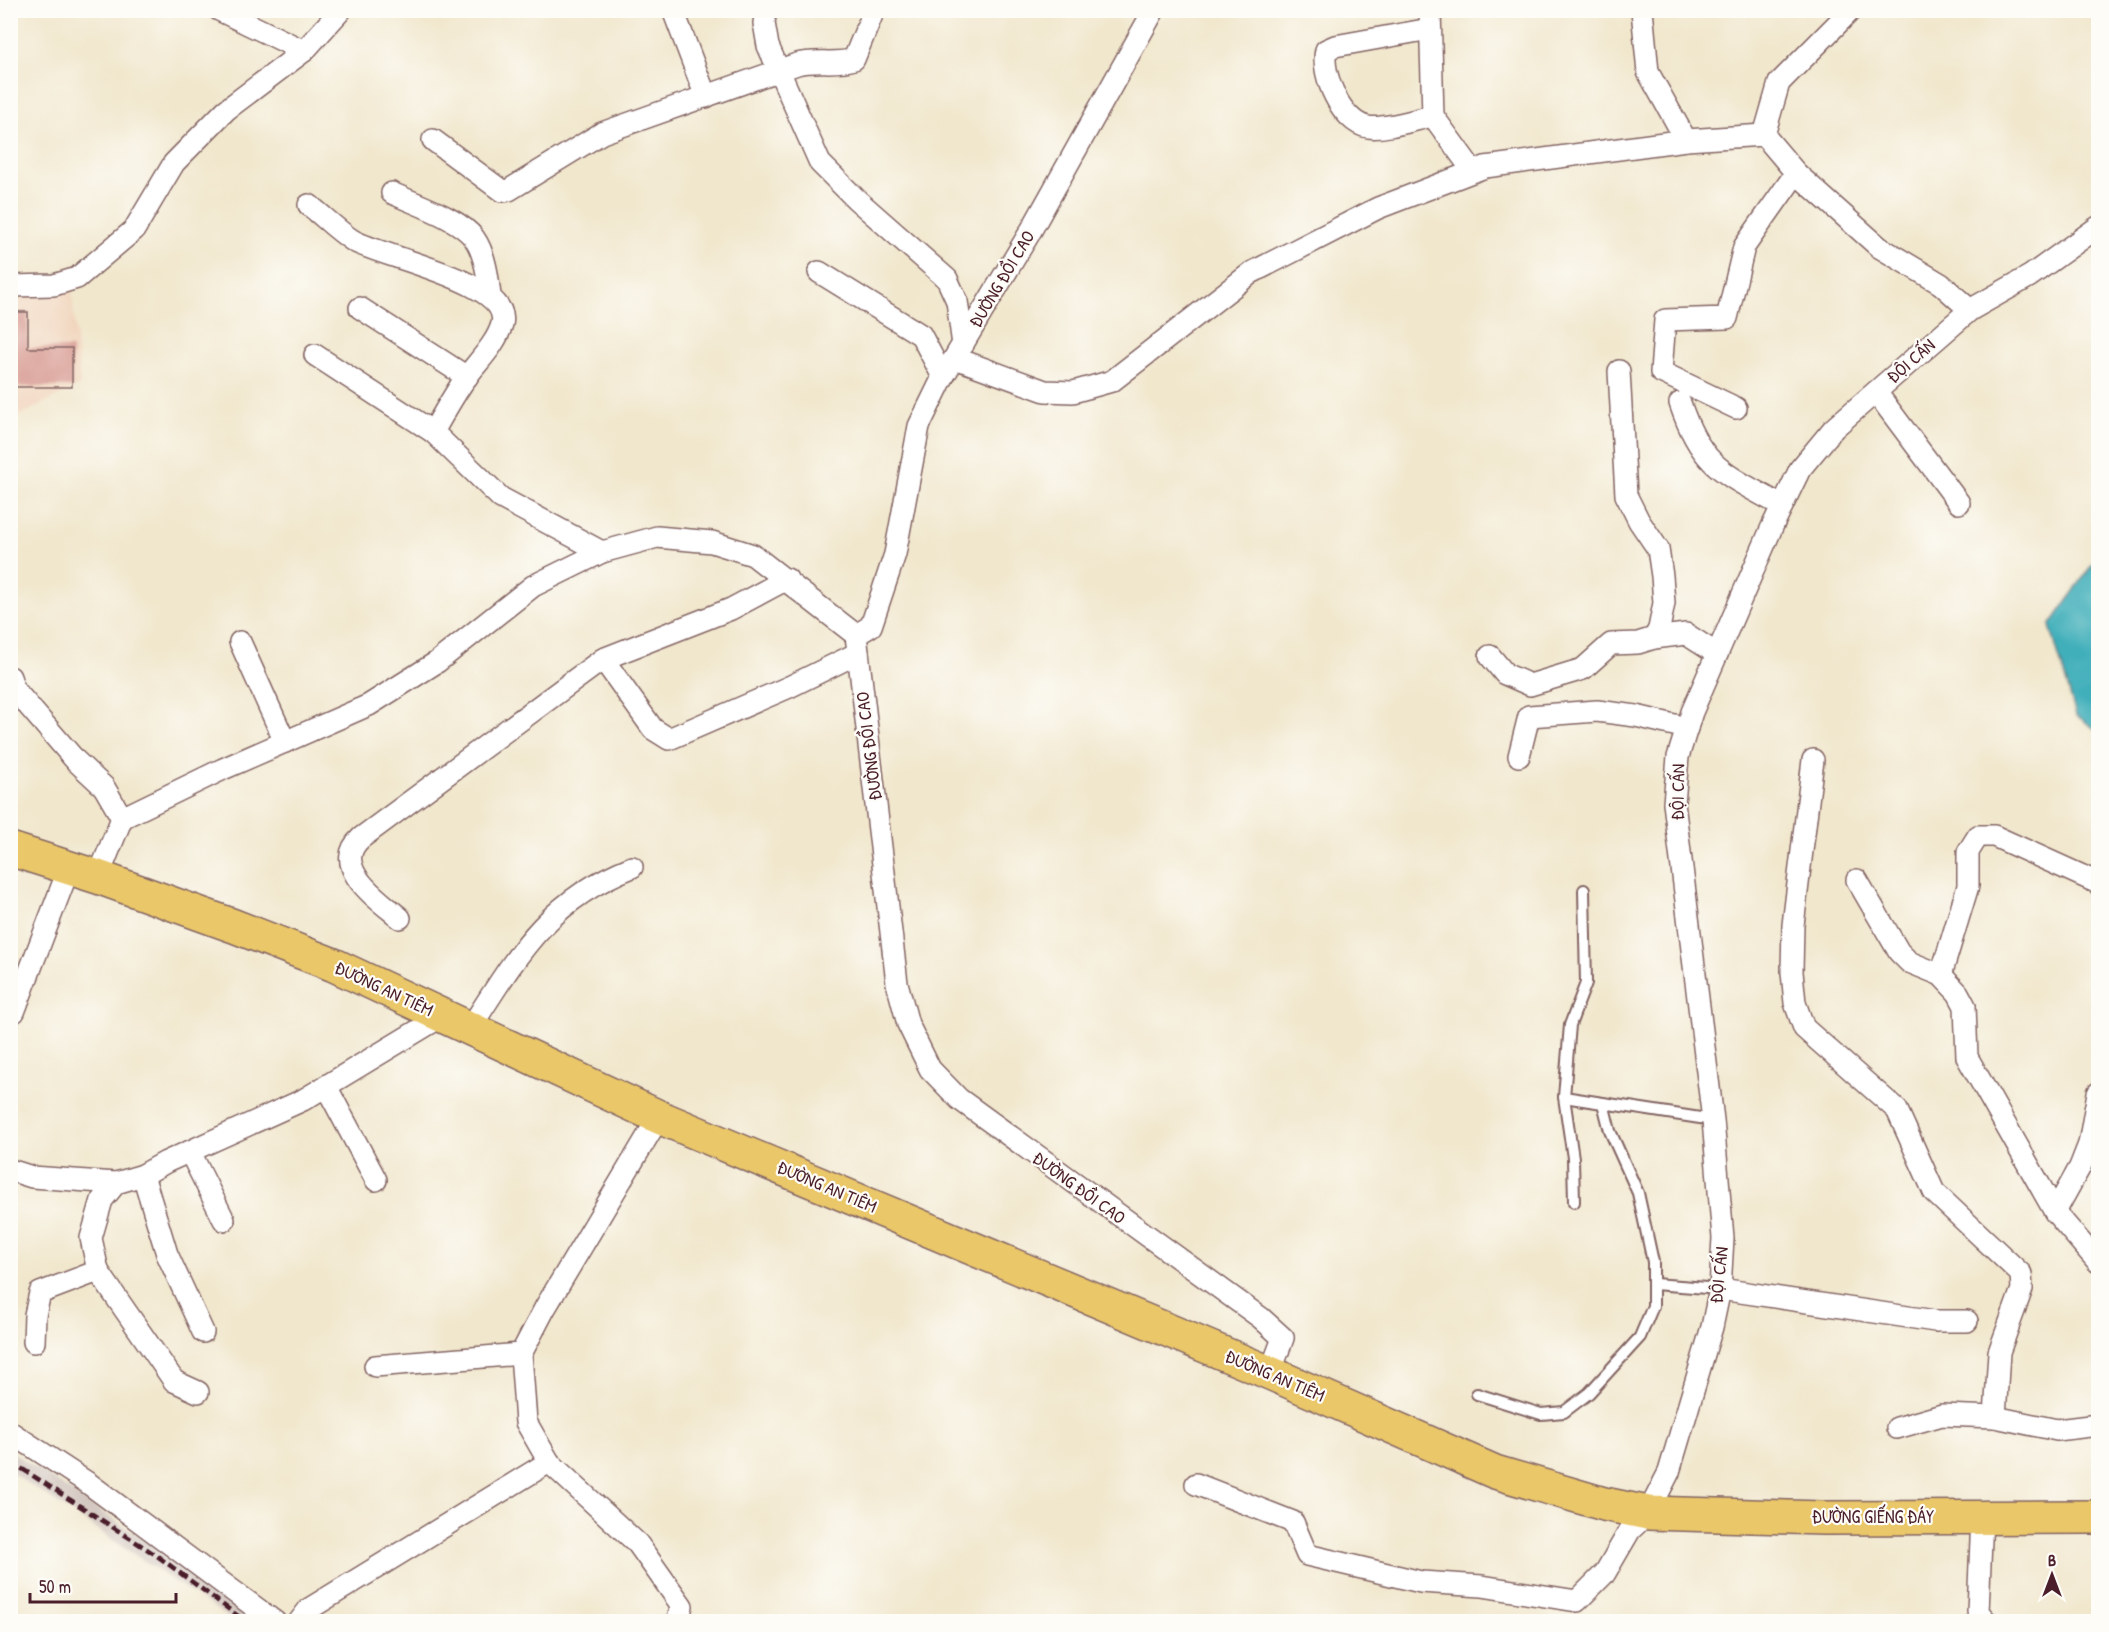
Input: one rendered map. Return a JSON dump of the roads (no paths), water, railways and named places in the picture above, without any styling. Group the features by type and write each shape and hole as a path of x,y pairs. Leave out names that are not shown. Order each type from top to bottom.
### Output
{"main road":[{"name":"ĐƯỜNG AN TIÊM","path":"10,849 84,872 234,926 334,966 659,1117 1270,1374 1495,1472 1604,1504 1648,1513"},
{"name":"ĐƯỜNG GIẾNG ĐÁY","path":"1648,1513 1823,1518 2098,1517"}],"street":[{"path":"219,10 304,51"},
{"path":"10,286 54,285 77,278 134,230 174,163 219,118 304,51 341,10"},
{"path":"673,10 706,97"},
{"path":"766,10 764,23 768,46 819,163 856,199 947,279 957,300 959,352 1045,391 1073,392 1112,381 1251,273 1378,208 1485,166 1686,140 1764,135"},
{"path":"433,140 505,191 602,133 811,61 846,62 854,59 874,10"},
{"name":"ĐƯỜNG ĐỒI CAO","path":"1154,10 1108,97 943,377 919,426 892,564 871,626 857,644 897,982 908,1024 930,1069 959,1099 1012,1140 1261,1318 1282,1338 1270,1374"},
{"path":"1642,10 1648,72 1686,140"},
{"path":"1764,135 1779,83 1851,10"},
{"path":"1433,116 1377,127 1360,124 1347,113 1335,93 1325,57 1326,50 1430,20 1433,116 1473,171"},
{"path":"1764,135 1796,173 1879,247 1941,284 1970,310"},
{"path":"1736,408 1662,372 1665,321 1727,318 1744,247 1796,173"},
{"path":"392,193 457,224 475,239 484,262 490,296"},
{"path":"309,205 353,241 413,260 490,296 500,308 502,324 499,333 466,377 433,432"},
{"name":"ĐỘI CẤN","path":"1196,1484 1293,1522 1307,1555 1421,1582 1482,1586 1577,1601 1605,1573 1630,1530 1648,1513 1669,1472 1712,1327 1720,1289 1723,1238 1713,1120 1674,803 1678,758 1688,728 1782,506 1800,469 1834,428 1970,310 2030,276 2098,227"},
{"path":"819,272 921,335 943,377"},
{"path":"360,308 466,377"},
{"path":"315,355 433,432 501,498 602,552"},
{"path":"1619,371 1626,495 1639,521 1658,549 1662,576 1664,603 1659,629 1654,638"},
{"path":"1876,392 1959,503"},
{"path":"1680,403 1690,434 1702,452 1720,470 1782,506"},
{"path":"10,1014 14,1012 84,872 122,818 369,705 437,662 533,586 602,552 657,537 712,542 753,555 787,579 857,644 789,687 669,739 653,729 603,659"},
{"path":"400,918 354,874 350,857 354,843 603,659 731,609 787,579"},
{"path":"1490,656 1504,674 1530,685 1583,669 1611,644 1638,644 1654,638 1686,634 1718,654"},
{"path":"240,642 285,742"},
{"path":"10,677 14,689 75,761 104,787 122,818"},
{"path":"1519,756 1529,716 1597,711 1636,716 1688,728"},
{"path":"1813,760 1793,925 1792,972 1795,1002 1804,1028 1897,1110 1934,1192 2021,1274 2022,1289 1999,1352 1995,1417"},
{"path":"1941,975 1968,886 1968,852 1978,836 1994,836 2098,883"},
{"path":"10,1170 32,1177 116,1183 143,1175 327,1088 456,1023 520,949 558,910 604,878 632,867"},
{"path":"1857,879 1899,952 1909,962 1941,975 1958,993 1965,1006 1967,1057 2055,1212 2098,1262"},
{"path":"327,1088 376,1180"},
{"path":"2055,1212 2080,1167 2089,1144 2098,1093"},
{"path":"659,1117 545,1308 521,1354 526,1422 549,1462 638,1544 682,1606 677,1622"},
{"path":"190,1152 224,1220"},
{"path":"143,1175 167,1254 203,1332"},
{"path":"116,1183 102,1200 91,1238 98,1271 174,1381 198,1392"},
{"path":"34,1342 35,1315 40,1293 98,1271"},
{"path":"1720,1289 1935,1321 1967,1321"},
{"path":"375,1366 521,1354"},
{"path":"1897,1428 1942,1415 1995,1417 2057,1430 2098,1425"},
{"path":"10,1432 88,1483 275,1622"},
{"path":"299,1622 309,1609 549,1462"},
{"path":"1982,1516 1978,1612 1987,1622"}],"lane":[{"path":"1574,1202 1573,1158 1564,1097 1570,1025 1586,982 1584,890"},
{"path":"1564,1097 1713,1120"},
{"path":"1477,1394 1541,1414 1564,1412 1589,1393 1640,1337 1653,1306 1653,1262 1638,1193 1610,1131 1603,1103"},
{"path":"1654,1284 1720,1289"}],"water":[{"path":"2098,556 2098,731 2076,715 2050,626"}],"railway":[{"path":"10,1461 156,1555 246,1622"}]}
